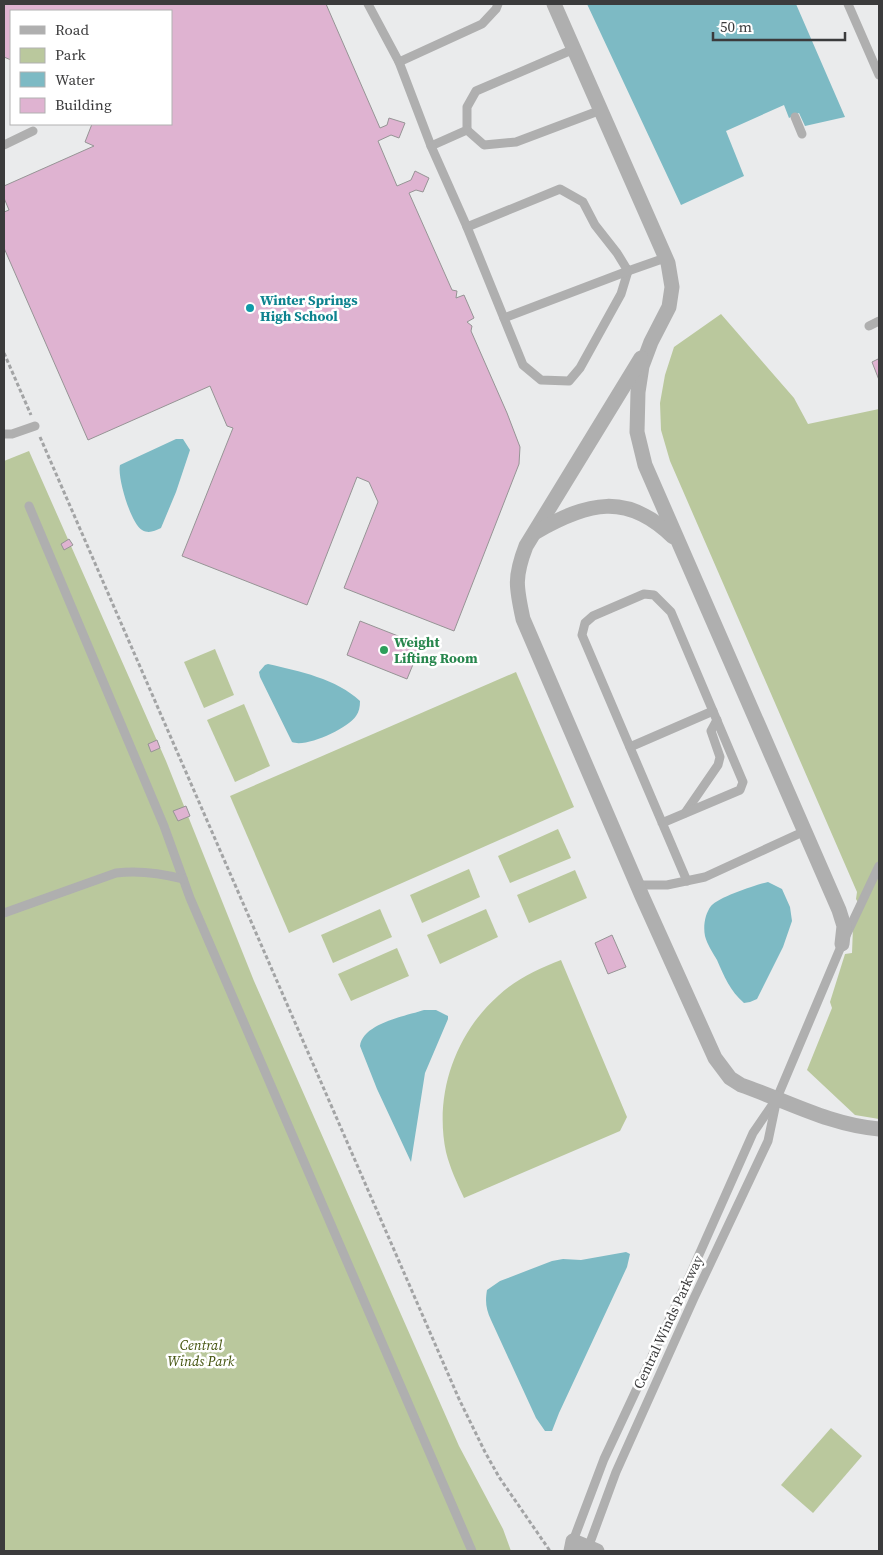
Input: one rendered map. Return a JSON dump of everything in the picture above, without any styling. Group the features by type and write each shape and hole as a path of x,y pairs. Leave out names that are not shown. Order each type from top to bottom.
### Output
{"street":[{"path":"554,4 666,258 672,287 669,307 651,342 526,546 518,565 517,589 524,619 637,885 715,1058 730,1078 741,1085 827,1119 879,1129"},
{"path":"651,342 642,366 638,392 636,432 645,465 839,910 844,926 842,944"},
{"path":"533,533 558,519 588,509 614,506 638,511 659,524 678,541"},
{"path":"572,1546 590,1550"}],"lane":[{"path":"368,4 400,62 431,146 467,227 522,365 541,380 569,381 580,368 621,294 628,270 617,253 595,225 583,202 560,189 467,227"},
{"path":"400,62 482,24 496,9 498,4"},
{"path":"848,4 879,75"},
{"path":"574,49 476,91 467,107 467,130 484,145 516,142 601,110"},
{"path":"795,117 802,134"},
{"path":"431,146 467,130"},
{"path":"4,145 33,131"},
{"path":"504,318 628,270 666,258"},
{"path":"869,326 879,321"},
{"path":"4,434 12,434 35,426"},
{"path":"29,506 160,817 183,879 472,1551"},
{"path":"662,823 740,790 743,782 671,612 654,595 644,594 593,616 585,623 582,635 662,823 687,881"},
{"path":"630,747 715,716"},
{"path":"686,813 718,765 720,758 711,731 715,716"},
{"path":"637,885 667,885 705,877 804,831"},
{"name":"Central Winds Parkway","path":"590,1550 616,1472 694,1298 768,1141 777,1098 842,944 879,866"},
{"path":"4,913 116,873 131,871 148,872 183,879"},
{"name":"Central Winds Parkway","path":"572,1546 604,1459 690,1275 753,1133 777,1098"}],"path":[{"path":"4,353 459,1399 499,1477 550,1551"}],"green space":[{"path":"721,314 794,398 808,424 879,409 879,1119 855,1115 807,1070 832,1008 830,1002 845,954 852,953 853,927 860,906 856,899 857,892 670,461 661,430 660,403 665,375 674,347"},
{"name":"Central Winds Park","path":"29,451 166,761 254,981 459,1446 503,1529 511,1551 4,1551 4,461"},
{"path":"215,649 234,695 204,708 184,662"},
{"path":"516,672 574,807 289,933 230,796"},
{"path":"244,704 270,766 235,782 207,720"},
{"path":"558,829 571,858 510,883 498,856"},
{"path":"469,869 480,897 422,923 410,895"},
{"path":"575,870 587,898 529,923 517,895"},
{"path":"380,909 392,937 333,963 321,935"},
{"path":"486,909 498,937 440,964 427,935"},
{"path":"397,948 409,976 351,1001 338,974"},
{"path":"561,960 627,1117 620,1131 464,1198 446,1152 443,1130 446,1088 451,1067 459,1047 483,1011 512,984"},
{"path":"831,1428 862,1456 813,1513 781,1485"}],"water":[{"path":"587,4 796,4 845,117 805,126 799,113 789,118 784,105 726,131 744,176 681,205"},
{"path":"176,439 183,439 190,450 176,492 161,528 147,532 138,526 129,510 121,479 120,465"},
{"path":"268,664 329,681 351,693 360,701 357,714 344,726 326,736 307,742 292,742 260,677 259,672"},
{"path":"768,882 782,889 790,907 792,921 783,947 757,999 744,1003 728,983 706,939 704,932 705,920 711,906 721,899"},
{"path":"424,1010 436,1010 448,1016 448,1019 425,1073 411,1162 377,1089 360,1046 363,1038 377,1026"},
{"path":"626,1252 630,1254 627,1267 552,1431 545,1431 536,1418 489,1316 486,1305 487,1290 500,1281 552,1261 563,1259 581,1260"}],"building":[{"name":"Winter Springs High School","path":"4,4 326,4 380,128 387,125 389,118 405,123 399,138 391,135 378,141 397,186 411,180 415,171 429,178 423,192 416,190 409,193 452,290 457,291 456,298 464,295 474,318 467,322 472,326 471,331 520,447 519,464 454,631 344,588 378,502 369,482 357,477 307,605 182,556 233,428 227,426 210,386 88,440 4,248 4,212 9,210 4,198 4,186 94,146 85,142 92,125 172,125 172,10 10,10 10,60 4,57"},
{"path":"878,359 879,362 879,380 872,362"},
{"path":"69,539 73,545 64,550 61,544"},
{"name":"Weight Lifting Room","path":"360,621 421,645 407,679 347,655"},
{"path":"157,740 160,748 151,752 148,744"},
{"path":"186,806 190,816 178,821 173,811"},
{"path":"612,935 626,967 608,974 595,943"}],"place":[{"name":"Winter Springs High School","path":"250,308"},
{"name":"Weight Lifting Room","path":"384,650"}]}
